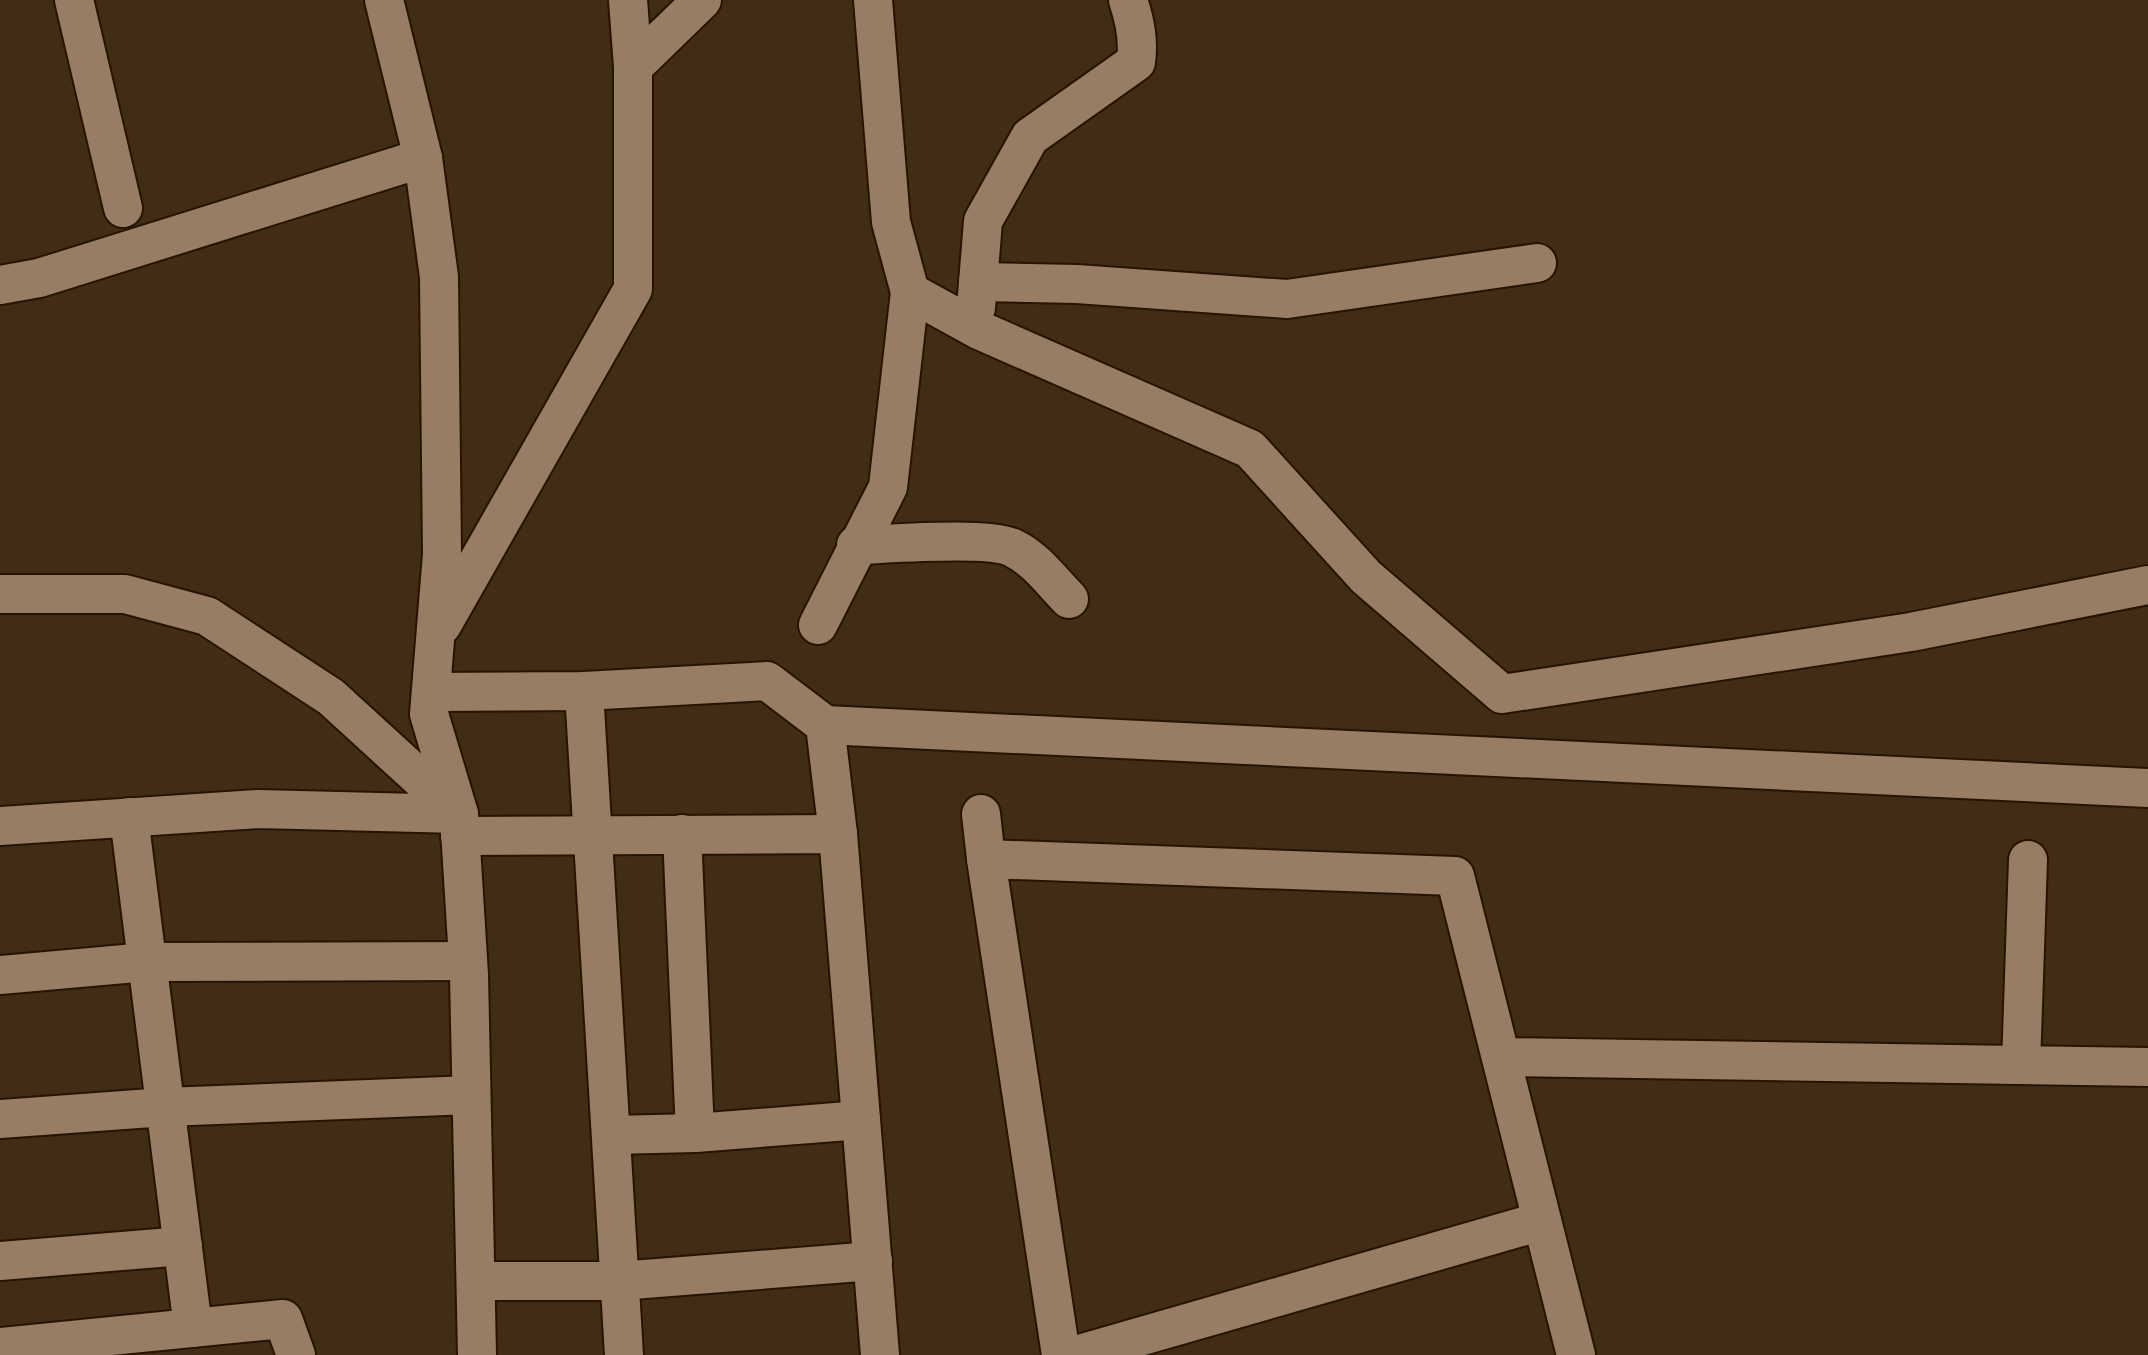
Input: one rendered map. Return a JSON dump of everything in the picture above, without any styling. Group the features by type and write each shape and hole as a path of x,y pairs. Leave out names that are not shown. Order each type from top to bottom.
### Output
{"street":[{"path":"74,0 123,208"},
{"path":"384,0 423,158 439,277 442,554 429,714 459,825 468,961 478,1355"},
{"path":"435,637 633,289 633,67 628,0"},
{"path":"633,67 702,0"},
{"path":"818,625 888,486 910,292 891,222 873,0"},
{"path":"975,327 983,221 1030,137 1136,62 1138,46 1135,20 1128,0"},
{"path":"0,285 39,278 423,158"},
{"path":"978,282 1077,284 1287,299 1537,262"},
{"path":"910,292 975,327 1250,449 1366,577 1502,694 1911,632 2148,585"},
{"path":"856,545 988,542 1011,547 1029,557 1069,599"},
{"path":"0,594 125,594 207,616 331,697 459,825"},
{"path":"431,692 584,691 766,681 825,725 2148,788"},
{"path":"584,691 624,1355"},
{"path":"825,725 838,834 880,1355"},
{"path":"0,826 258,809 593,836 838,834"},
{"path":"981,814 1061,1355"},
{"path":"129,817 193,1328"},
{"path":"682,834 695,1133"},
{"path":"986,859 1455,876 1576,1355"},
{"path":"2021,1065 2028,860"},
{"path":"0,975 147,962 468,961"},
{"path":"1501,1057 2148,1067"},
{"path":"0,1118 165,1107 471,1095"},
{"path":"612,1135 695,1133 861,1120"},
{"path":"1076,1355 1542,1221"},
{"path":"0,1261 183,1247"},
{"path":"476,1281 620,1281 873,1261"},
{"path":"0,1347 283,1319 296,1355"}]}
